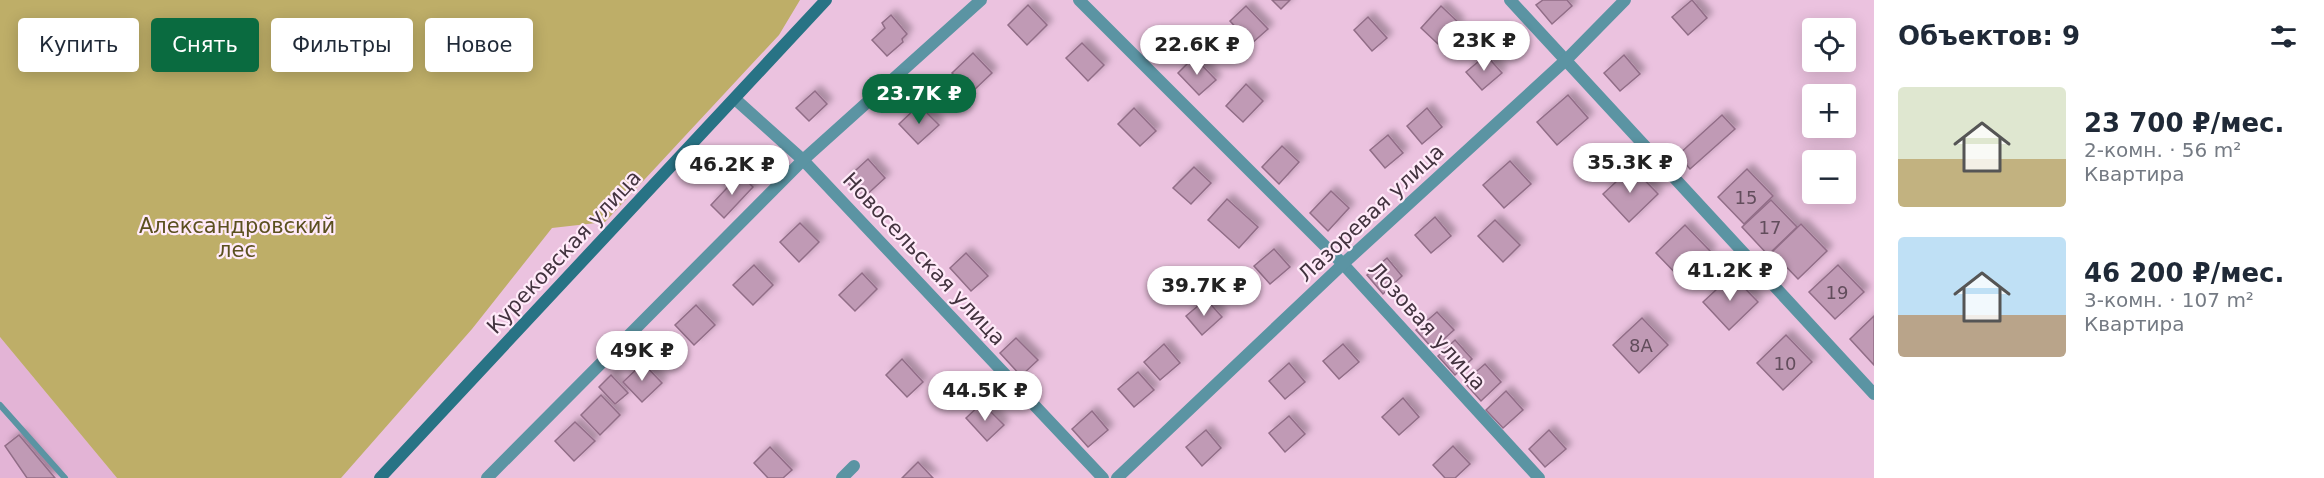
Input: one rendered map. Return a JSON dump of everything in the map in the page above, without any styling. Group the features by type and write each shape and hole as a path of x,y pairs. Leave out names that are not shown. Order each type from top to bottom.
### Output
{"street":[{"name":"Курековская улица","path":"380,478 826,0"},
{"path":"487,478 803,160 981,0"},
{"name":"Лозовая улица","path":"1079,0 1343,264 1539,478"},
{"path":"1510,0 1567,59 1874,394"},
{"name":"Лазоревая улица","path":"1116,478 1343,264 1567,59 1625,0"},
{"name":"Новосельская улица","path":"735,99 803,160 1103,478"},
{"path":"842,478 854,466"}],"lane":[{"path":"0,405 65,478"}],"shaded area":[{"path":"0,337 117,478 0,478"}],"green space":[{"name":"Александровский лес","path":"0,0 800,0 779,35 605,222 552,228 472,329 341,478 117,478 0,337"}],"building":[{"path":"1272,0 1290,0 1281,9"},
{"path":"1543,0 1567,0 1572,6 1552,24 1536,5"},
{"path":"1692,0 1707,18 1688,35 1672,17"},
{"path":"1028,5 1047,25 1027,45 1008,25"},
{"path":"1246,6 1268,29 1251,44 1230,21"},
{"path":"1441,6 1459,23 1438,44 1421,28"},
{"path":"891,15 907,34 902,39 903,42 887,56 872,40 885,28 882,23"},
{"path":"1368,17 1387,38 1372,51 1354,30"},
{"path":"1082,43 1104,65 1088,81 1066,58"},
{"path":"973,53 992,73 972,92 952,73"},
{"path":"1486,55 1502,73 1482,90 1466,72"},
{"path":"1624,55 1640,74 1620,91 1604,73"},
{"path":"1194,57 1216,80 1199,95 1178,73"},
{"path":"1246,84 1263,101 1243,122 1226,106"},
{"path":"815,91 827,104 809,121 796,108"},
{"path":"1568,95 1588,118 1557,145 1537,122"},
{"path":"919,105 939,125 918,144 899,124"},
{"path":"1134,108 1156,131 1140,146 1118,124"},
{"path":"1427,108 1442,127 1422,144 1407,126"},
{"path":"1722,115 1735,129 1690,169 1678,155"},
{"path":"1388,135 1403,153 1385,168 1370,150"},
{"path":"1282,146 1299,162 1279,184 1262,167"},
{"path":"868,159 885,178 862,199 845,180"},
{"path":"1510,161 1531,184 1504,208 1483,185"},
{"path":"1194,167 1211,183 1191,204 1173,188"},
{"path":"1632,167 1658,194 1629,222 1603,194"},
{"path":"1747,169 1773,196 1744,224 1718,197"},
{"path":"740,174 753,187 724,218 711,205"},
{"path":"1331,191 1349,208 1328,231 1310,213"},
{"path":"1227,199 1258,227 1239,248 1208,220"},
{"path":"1771,200 1797,227 1768,255 1742,227"},
{"path":"1435,217 1451,236 1431,253 1415,235"},
{"path":"1495,220 1520,245 1503,262 1478,236"},
{"path":"800,223 819,242 799,262 780,242"},
{"path":"1801,224 1827,251 1798,279 1772,252"},
{"path":"1685,225 1711,252 1682,280 1656,253"},
{"path":"1274,249 1290,267 1270,284 1254,266"},
{"path":"966,253 988,276 971,291 950,268"},
{"path":"1387,258 1402,276 1383,294 1367,275"},
{"path":"754,265 773,285 753,305 733,285"},
{"path":"1838,265 1864,292 1835,319 1809,292"},
{"path":"862,273 877,289 855,311 839,295"},
{"path":"1732,275 1758,302 1729,330 1703,302"},
{"path":"1206,299 1222,317 1202,335 1186,316"},
{"path":"696,305 715,325 694,345 675,325"},
{"path":"1437,312 1454,330 1433,349 1416,330"},
{"path":"1874,316 1874,365 1850,339"},
{"path":"1642,318 1668,345 1639,373 1613,345"},
{"path":"1786,335 1812,362 1783,390 1757,363"},
{"path":"1016,338 1038,360 1021,376 1000,353"},
{"path":"1455,340 1472,359 1455,375 1438,356"},
{"path":"1164,344 1180,363 1160,380 1144,362"},
{"path":"1343,344 1359,362 1339,379 1323,361"},
{"path":"902,359 923,382 907,397 886,375"},
{"path":"643,363 662,383 642,402 623,382"},
{"path":"1289,363 1305,382 1285,399 1269,381"},
{"path":"1485,364 1501,382 1481,401 1464,382"},
{"path":"1138,372 1154,390 1134,407 1118,389"},
{"path":"611,375 628,393 615,404 599,387"},
{"path":"1506,391 1523,410 1503,428 1486,410"},
{"path":"601,395 620,415 600,435 581,415"},
{"path":"1403,398 1419,417 1399,435 1382,417"},
{"path":"982,403 1004,425 987,441 966,418"},
{"path":"1092,411 1108,430 1088,447 1072,429"},
{"path":"1289,416 1305,434 1285,452 1269,433"},
{"path":"575,422 595,441 574,461 555,441"},
{"path":"1206,430 1221,448 1202,466 1186,447"},
{"path":"1549,430 1566,449 1545,467 1529,449"},
{"path":"19,435 55,478 27,478 5,446"},
{"path":"1453,446 1470,464 1455,478 1445,478 1433,465"},
{"path":"770,447 792,470 783,478 768,478 754,463"},
{"path":"918,462 933,478 902,478"}]}
